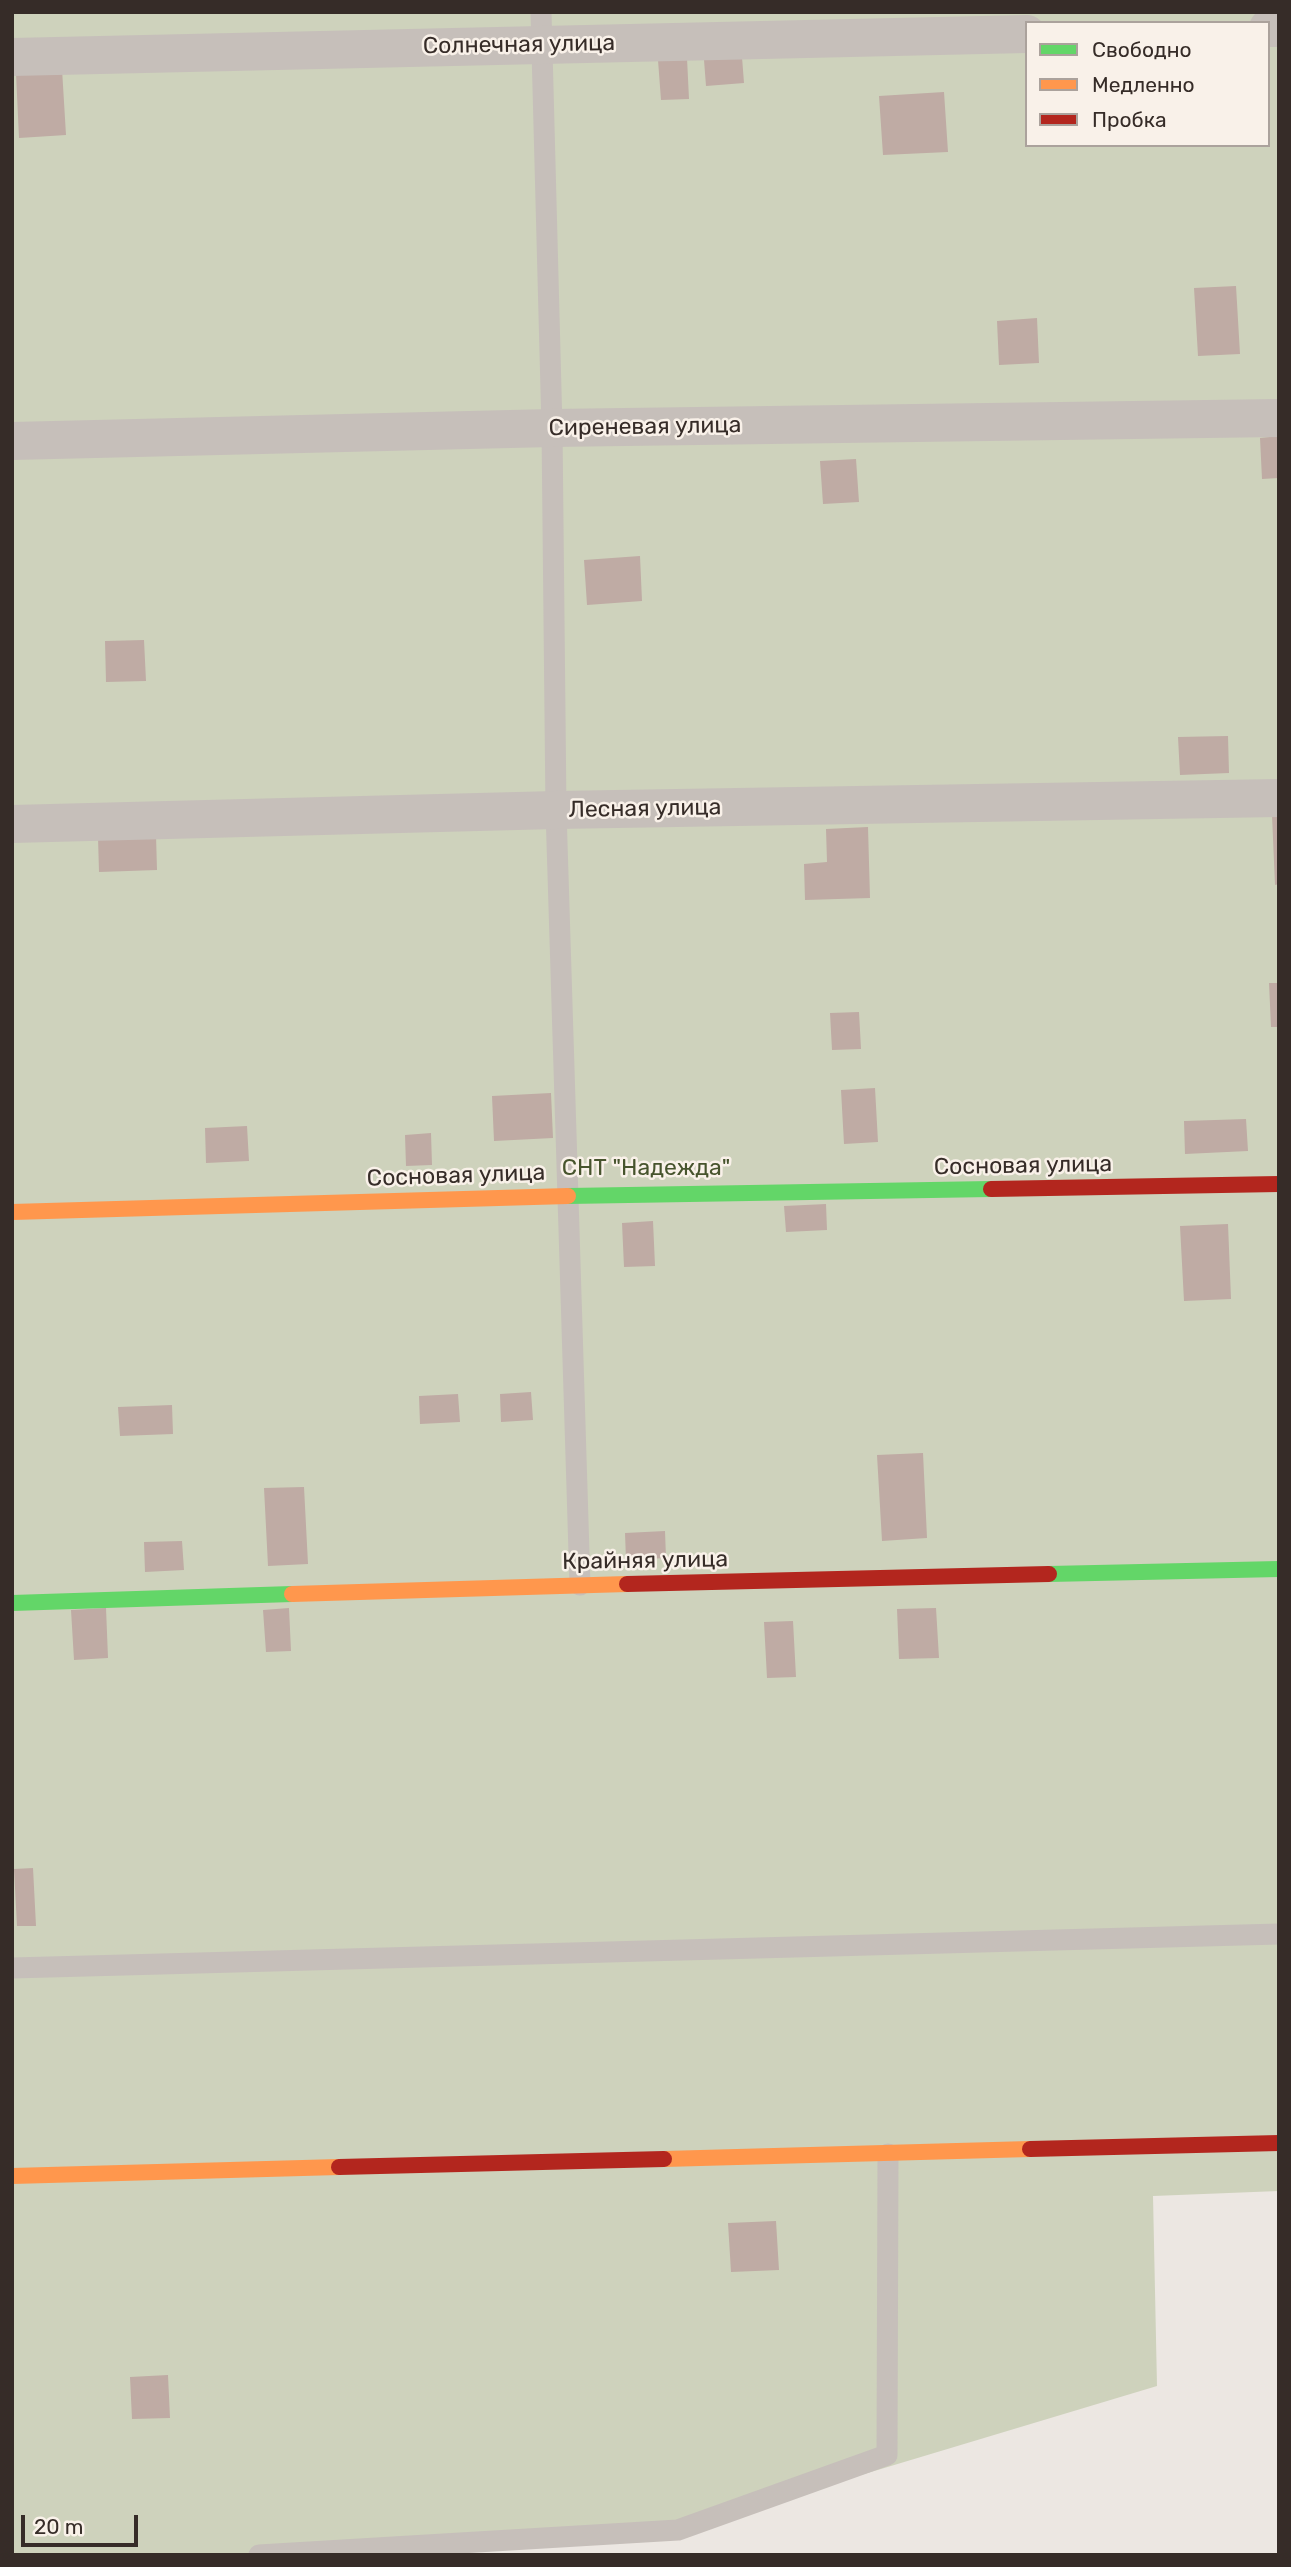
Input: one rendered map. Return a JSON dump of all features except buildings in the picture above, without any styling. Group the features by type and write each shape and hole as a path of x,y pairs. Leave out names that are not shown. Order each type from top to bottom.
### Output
{"street":[{"name":"Солнечная улица","path":"12,57 541,29 1025,34"},
{"name":"Сиреневая улица","path":"12,441 552,428 1279,418"},
{"name":"Лесная улица","path":"12,824 556,810 1279,798"},
{"name":"Сосновая улица","path":"12,1212 568,1196 1279,1185"},
{"name":"Крайняя улица","path":"12,1603 580,1585 1279,1569"},
{"path":"12,2176 1279,2143"}],"lane":[{"path":"541,29 552,428 556,810 580,1585"},
{"path":"12,1968 1279,1934"},
{"path":"259,2555 678,2530 887,2455 888,2154"}],"green space":[{"name":"СНТ \"Надежда\"","path":"12,12 1279,12 1279,2191 1153,2196 1157,2386 678,2530 259,2555 12,2555"}],"traffic: fast":[{"path":"568,1196 991,1189"},
{"path":"1049,1574 1279,1569"},
{"path":"12,1603 292,1594"}],"traffic: slow":[{"path":"12,1212 568,1196"},
{"path":"292,1594 627,1584"},
{"path":"664,2159 1030,2149"},
{"path":"12,2176 339,2167"}],"traffic: jam":[{"path":"991,1189 1279,1184"},
{"path":"627,1584 1049,1574"},
{"path":"1030,2149 1279,2143"},
{"path":"339,2167 664,2159"}]}
